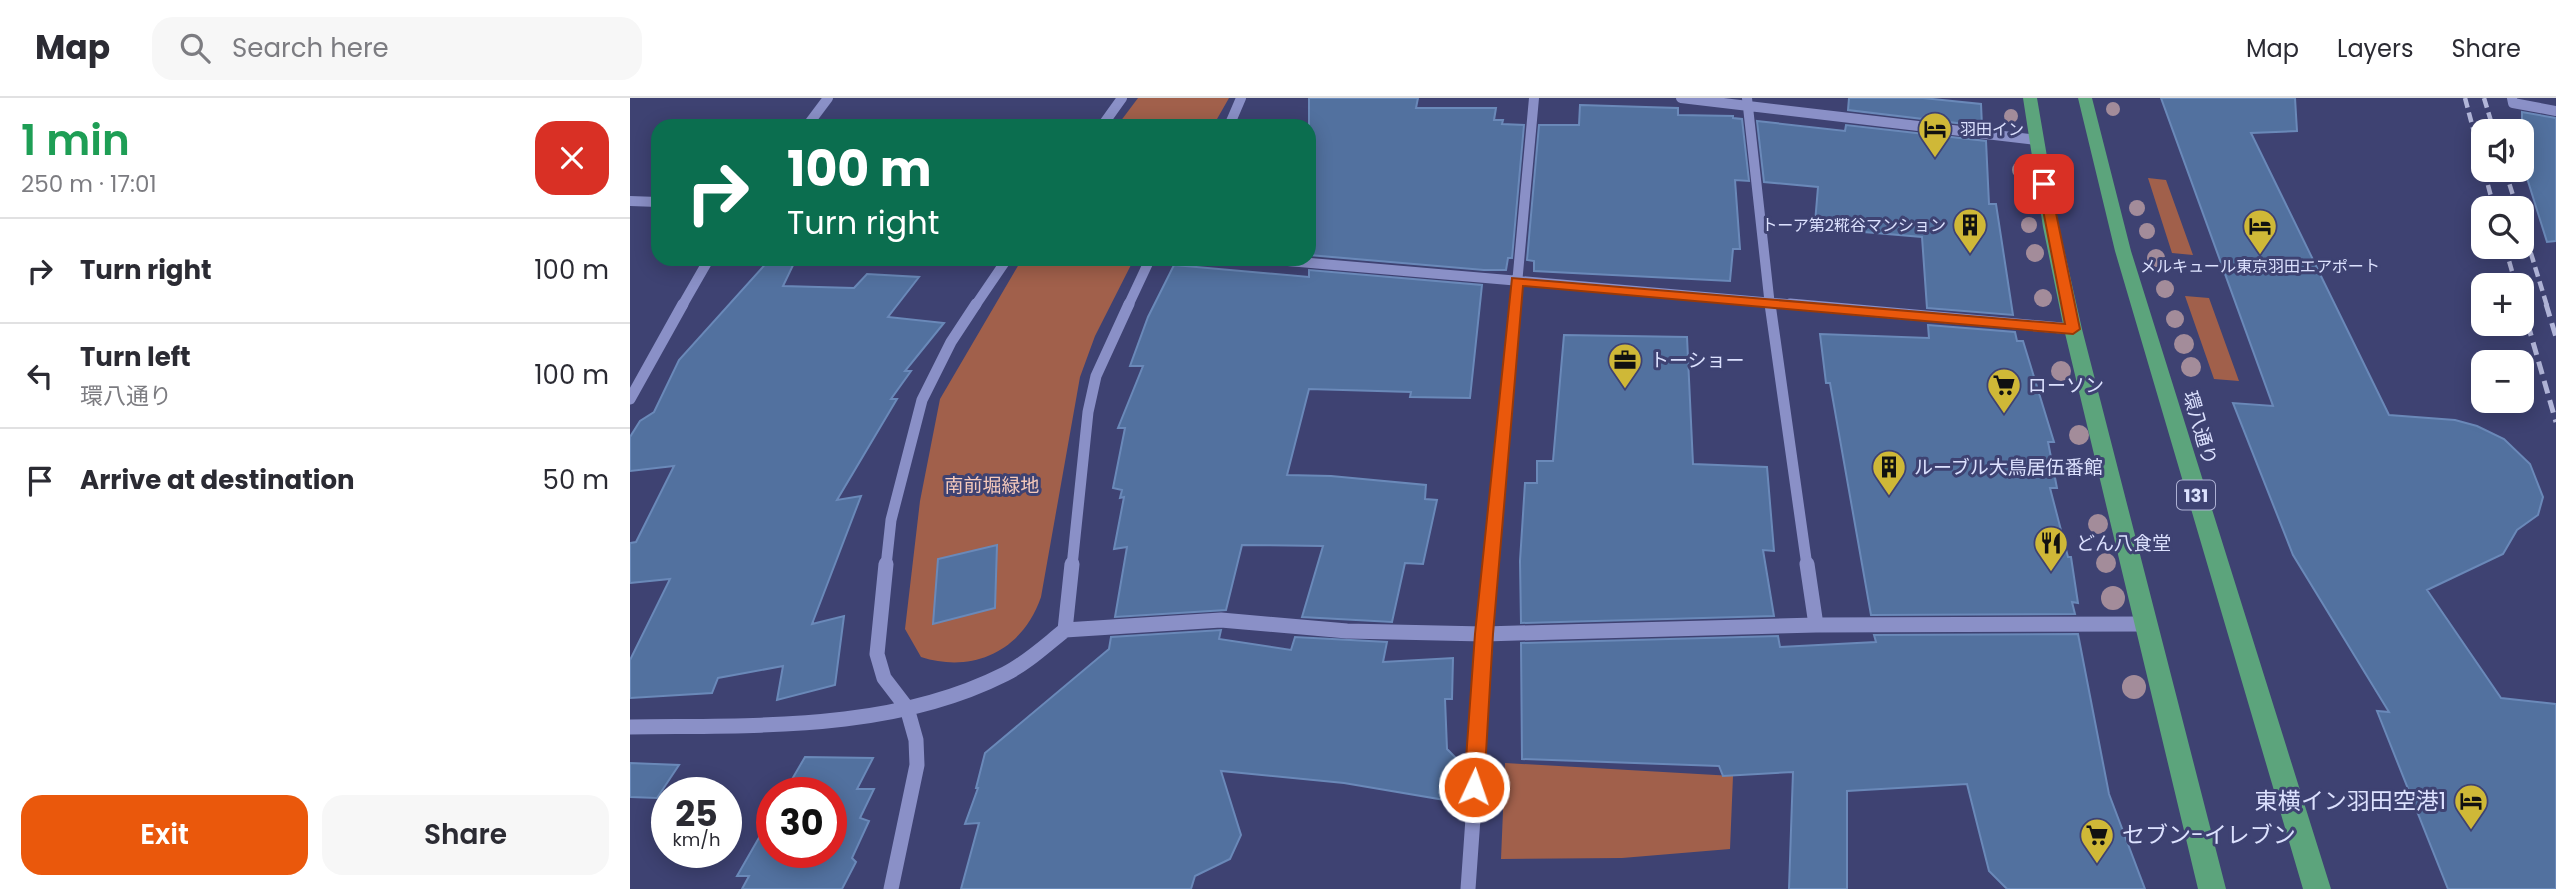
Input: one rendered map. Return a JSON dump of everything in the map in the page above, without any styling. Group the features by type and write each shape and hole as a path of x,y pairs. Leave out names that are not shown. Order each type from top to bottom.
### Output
{"highway":[{"path":"2030,98 2051,227 2073,329 2212,889"},
{"name":"環八通り","path":"2085,98 2123,251 2317,889"}],"street":[{"path":"812,119 828,98"},
{"path":"1107,119 1122,98"},
{"path":"1232,119 1241,98"},
{"path":"1468,889 1484,634 1534,98"},
{"path":"1681,98 1747,102 2037,140"},
{"path":"2512,98 2513,103 2556,111"},
{"path":"1747,102 1770,304 1816,625"},
{"path":"630,201 651,202"},
{"path":"1316,263 2073,329"},
{"path":"630,399 705,266"},
{"path":"891,889 917,765 916,740 907,708 884,678 877,653 891,520 914,428 930,382 951,342 1002,266"},
{"path":"1065,631 1088,412 1096,376 1147,266"},
{"path":"630,727 849,721 954,696 1006,674 1065,631 1221,620 1347,631 1484,634 1816,625 2147,624"}],"green space":[{"path":"1138,98 1229,98 1217,119 1122,119"},
{"path":"2148,178 2166,180 2193,255 2172,253"},
{"name":"南前堀緑地","path":"1018,266 1130,266 1095,336 1080,377 1041,597 1033,615 1009,644 978,659 960,662 921,657 905,629 920,501 940,399"},
{"path":"2185,296 2209,298 2239,381 2214,379"},
{"path":"1505,763 1733,776 1730,849 1622,858 1501,859"}],"building":[{"path":"1309,98 1418,98 1416,108 1496,108 1494,120 1503,120 1502,124 1524,125 1512,258 1508,258 1506,270 1316,256 1316,119 1309,119"},
{"path":"1849,98 1923,98 1981,104 1982,126 1848,110"},
{"path":"2161,98 2295,98 2297,131 2251,133 2389,415 2455,420 2477,426 2504,439 2530,464 2543,497 2538,515 2517,530 2503,554 2427,590 2501,698 2556,704 2556,889 2448,889 2377,711 2389,712 2293,555 2233,403 2273,406"},
{"path":"1580,105 1678,108 1678,115 1733,116 1742,119 1749,181 1735,180 1740,249 1733,249 1730,281 1534,271 1534,261 1527,260 1539,125 1579,125"},
{"path":"2522,112 2556,118 2556,241 2547,242 2528,182 2534,182 2534,119 2522,119"},
{"path":"1757,121 1845,131 1846,125 1986,141 1989,204 1996,204 2013,315 1927,308 1922,237 1829,229 1829,224 1815,223 1818,187 1764,182"},
{"path":"764,266 793,266 783,286 854,288 867,274 919,277 888,317 944,323 905,371 911,371 891,399 897,399 837,500 861,496 812,624 844,616 835,685 777,700 783,666 718,678 712,693 630,698 630,660 670,579 630,583 630,543 636,542 674,466 630,471 630,437 640,421 654,412 679,360"},
{"path":"1174,266 1309,277 1309,270 1482,285 1470,398 1410,397 1411,392 1309,389 1287,475 1331,476 1426,485 1425,499 1437,500 1423,564 1405,563 1392,622 1302,617 1323,546 1242,545 1226,610 1115,617 1127,547 1114,549 1124,497 1120,498 1122,490 1113,488 1125,428 1118,428 1143,366 1130,366 1148,317"},
{"path":"1928,325 2015,332 2017,341 2023,341 2054,442 2048,442 2057,488 2050,488 2068,557 2071,557 2078,603 2072,602 2075,614 1871,615 1830,383 1826,383 1820,334 1929,338"},
{"path":"1564,335 1687,337 1693,464 1767,467 1774,551 1763,550 1774,616 1521,623 1520,561 1525,483 1537,483 1537,461 1553,461"},
{"path":"997,545 995,608 933,624 938,559"},
{"path":"1221,630 1219,639 1291,650 1295,637 1387,642 1383,662 1453,658 1452,699 1445,699 1447,749 1457,759 1445,800 1344,783 1221,771 1241,835 1230,859 1195,876 1191,889 961,889 979,823 965,824 978,788 985,753 1109,649 1111,637"},
{"path":"2078,634 2109,794 2145,889 2007,889 1989,871 1967,784 1847,791 1847,889 1789,889 1793,772 1723,776 1719,766 1522,759 1521,643 1778,636 1780,647 1876,642 1874,635"},
{"path":"805,757 873,758 857,789 874,789 860,818 869,821 852,858 856,862 842,889 742,889 749,876 737,876 756,843 756,868 847,868 847,777 793,777"},
{"path":"630,763 679,765 671,777 651,777 651,798 630,797"}],"railway":[{"path":"2465,98 2491,196"},
{"path":"2484,98 2490,119"},
{"path":"2509,182 2513,196"},
{"path":"2508,259 2513,273"},
{"path":"2533,259 2547,306"},
{"path":"2546,304 2556,337"},
{"path":"2531,336 2556,422"}],"place":[{"name":"羽田イン","path":"1935,159"},
{"name":"トーア第2糀谷マンション","path":"1970,255"},
{"name":"メルキュール東京羽田エアポート","path":"2260,256"},
{"name":"トーショー","path":"1625,390"},
{"name":"ローソン","path":"2004,415"},
{"name":"ルーブル大鳥居伍番館","path":"1889,497"},
{"name":"どん八食堂","path":"2051,573"},
{"name":"東横イン羽田空港1","path":"2471,831"},
{"name":"セブン-イレブン","path":"2097,865"}],"route":[{"path":"1474,787 1484,634 1517,281 2073,329 2044,184"}]}
